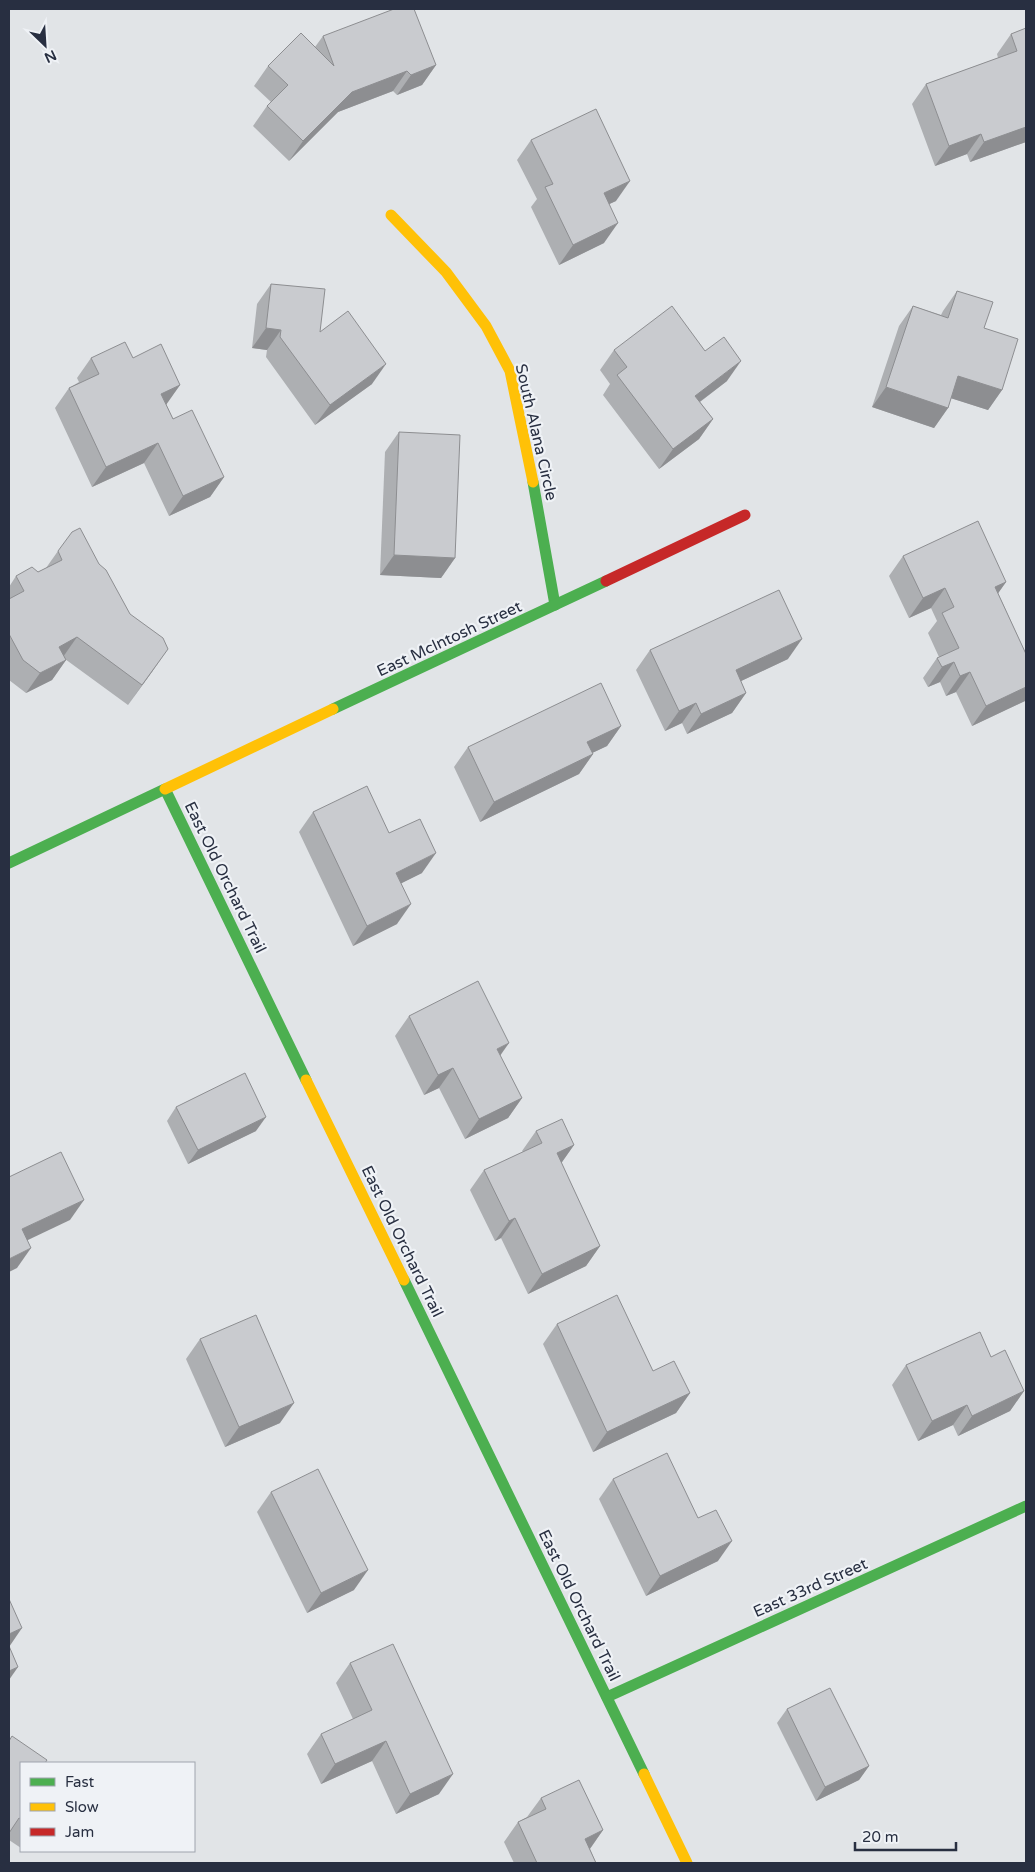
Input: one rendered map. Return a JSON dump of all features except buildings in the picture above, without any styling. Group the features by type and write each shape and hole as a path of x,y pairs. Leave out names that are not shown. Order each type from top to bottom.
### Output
{"street":[{"name":"South Alana Circle","path":"391,215 446,272 486,326 510,371 556,605"},
{"name":"East McIntosh Street","path":"165,789 745,516"},
{"name":"East Old Orchard Trail","path":"9,863 165,789 688,1863"},
{"name":"East 33rd Street","path":"607,1697 1026,1506"}],"traffic: fast":[{"path":"533,482 555,605"},
{"path":"333,709 606,581"},
{"path":"9,863 165,789 306,1080"},
{"path":"404,1280 644,1774"},
{"path":"607,1697 1026,1506"}],"traffic: slow":[{"path":"391,215 446,272 486,326 510,371 533,482"},
{"path":"165,789 333,709"},
{"path":"306,1080 404,1280"},
{"path":"644,1774 687,1863"}],"traffic: jam":[{"path":"606,581 745,515"}]}
